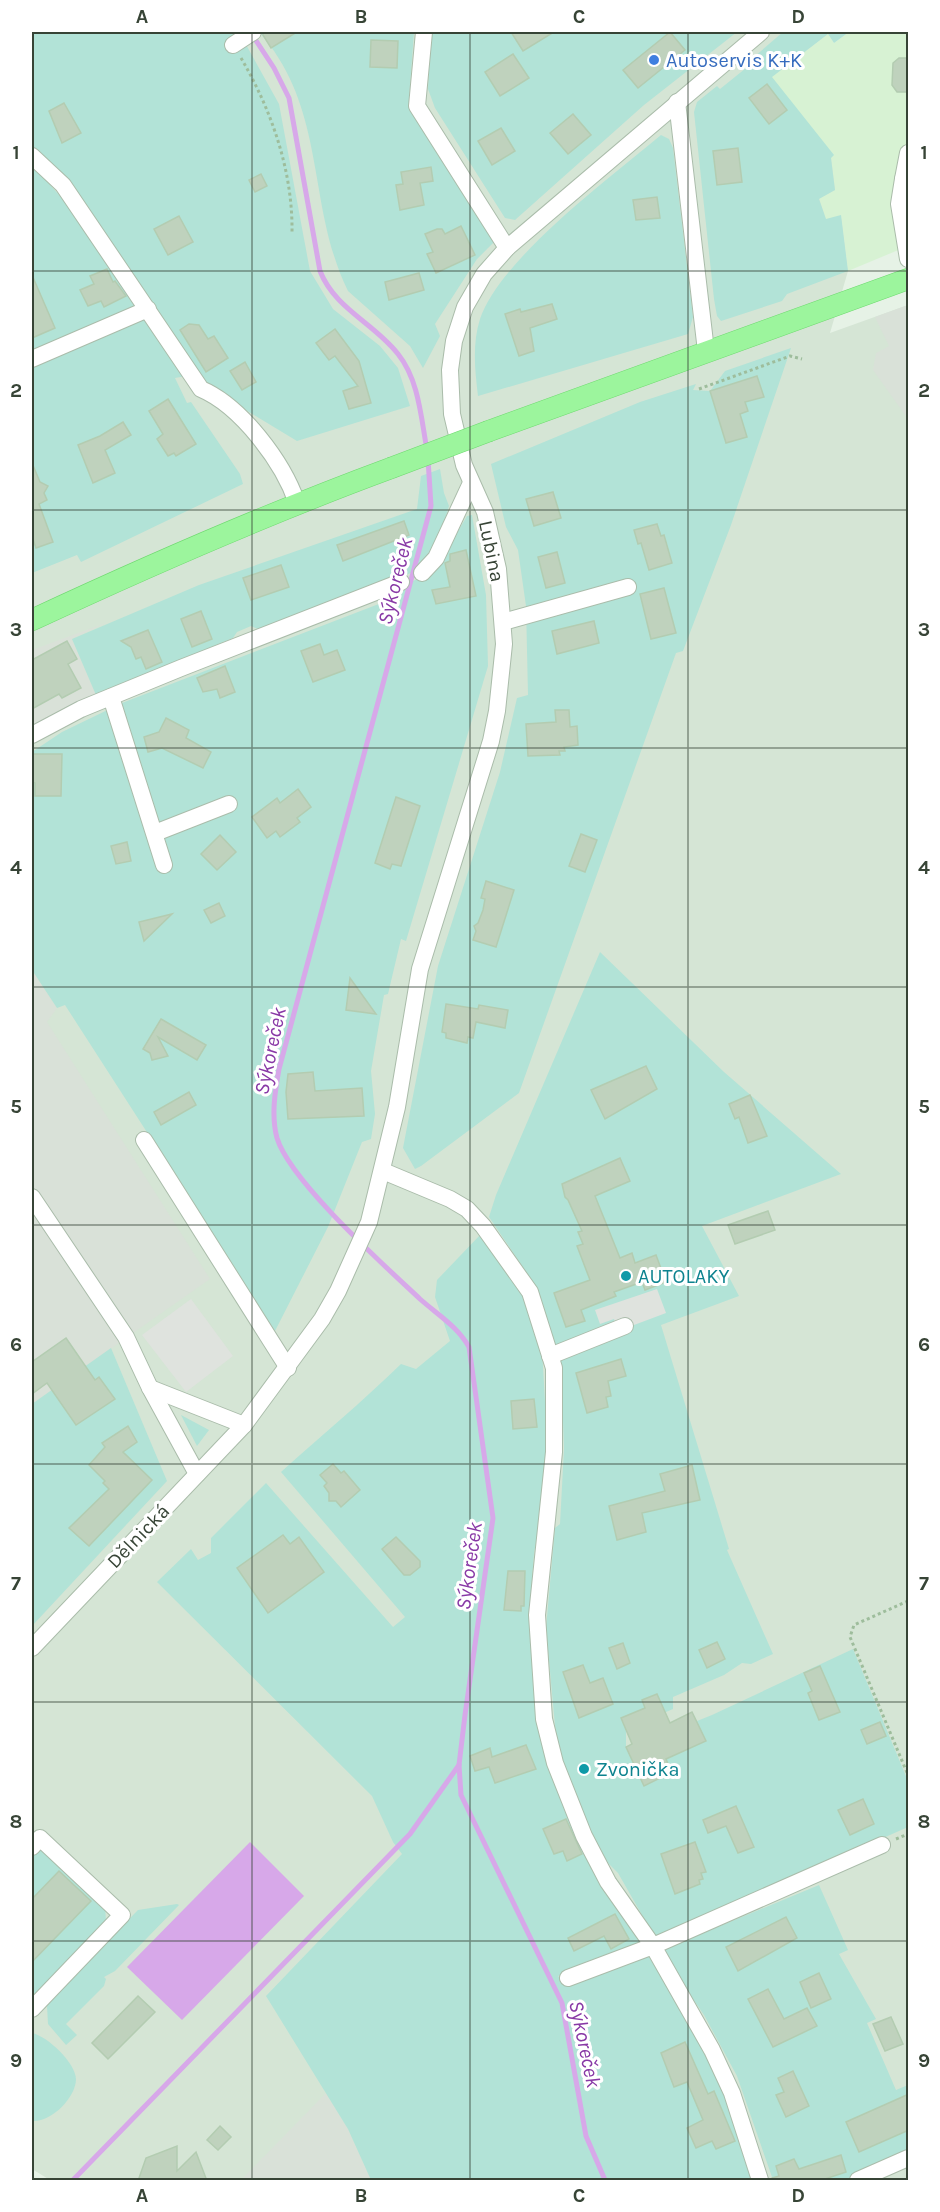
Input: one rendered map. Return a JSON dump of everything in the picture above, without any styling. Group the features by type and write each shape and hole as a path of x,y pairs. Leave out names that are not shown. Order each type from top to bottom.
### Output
{"main road":[{"path":"32,620 129,574 297,502 706,351 909,279"}],"street":[{"path":"236,43 253,32"},
{"path":"424,32 417,106 507,248"},
{"name":"Lubina","path":"382,1171 420,969 493,731 503,666 503,622 493,542 485,512 464,465 452,414 451,355 459,324 473,292 507,248 761,32"},
{"path":"677,102 706,351"},
{"path":"909,153 899,204 909,259"},
{"path":"32,156 63,185 201,389 238,413 290,482 297,502"},
{"path":"32,359 148,309"},
{"path":"422,573 436,558 471,483"},
{"path":"32,735 111,697 401,582"},
{"path":"503,622 628,587"},
{"path":"111,697 164,865"},
{"path":"155,833 229,804"},
{"path":"144,1140 288,1368"},
{"path":"382,1171 450,1198 467,1209 483,1226 530,1292 554,1368 556,1419 537,1615 544,1719 556,1767 584,1836 608,1882 653,1946 712,2050 727,2082 760,2181"},
{"name":"Dělnická","path":"32,1648 244,1425 288,1368 322,1319 354,1256 369,1222 382,1171"},
{"path":"32,1197 50,1220 126,1337 150,1388 197,1473"},
{"path":"550,1356 625,1326"},
{"path":"150,1388 244,1425"},
{"path":"32,1847 40,1838 122,1915 32,2009"},
{"path":"568,1978 653,1946 882,1845"},
{"path":"858,2181 909,2158"}],"path":[{"path":"236,43 262,93 276,132 292,214 292,233"},
{"path":"699,390 790,356 802,358"},
{"path":"909,1601 854,1625 850,1637 909,1775"}],"shaded area":[{"path":"32,32 849,32 828,34 772,77 834,155 848,271 830,333 908,305 908,2180 50,2180 32,2169"},
{"path":"32,32 239,32 279,104 310,271 333,309 380,346 398,368 410,406 297,441 236,404 216,387 200,380 63,179 32,147"},
{"path":"259,32 414,32 409,100 495,241 477,259 435,324 440,336 423,368 410,346 348,291 335,259 326,226 314,158 296,93 281,62"},
{"path":"431,32 737,32 644,105 515,220 505,218 435,108 428,89"},
{"path":"783,32 849,32 834,43 828,34 772,77 834,155 831,158 835,190 819,199 826,219 841,215 848,271 787,294 782,301 721,321 717,316 714,299 694,112 697,102 717,86 720,89 756,60 754,57"},
{"path":"849,32 908,32 908,246 848,271 841,216 826,220 819,198 835,190 831,158 771,77 828,34 834,43"},
{"path":"661,135 669,139 673,148 693,317 688,334 478,396 475,367 477,328 491,296 533,245 559,220"},
{"path":"32,165 79,217 139,306 32,352"},
{"path":"908,305 908,419 873,370 876,353 889,346 875,317"},
{"path":"140,318 149,323 186,376 175,378 187,403 191,402 240,474 243,484 81,562 77,555 32,573 32,363"},
{"path":"791,348 731,525 683,651 676,653 519,1093 415,1169 403,1148 438,966 500,772 517,698 528,695 526,606 518,550 506,527 491,464 640,402 696,384 693,390 710,391 725,371"},
{"path":"440,469 449,506 436,547 425,564 416,570 406,575 406,568 405,572 392,578 258,629 251,626 237,632 233,638 96,695 72,639 199,585 417,509 421,476"},
{"path":"472,515 486,595 488,666 406,941 401,939 388,994 384,995 371,1071 375,1114 371,1139 362,1142 328,1227 275,1331 65,1005 57,1008 32,970 32,752 62,732 122,703 397,597 401,586 434,572 467,516"},
{"path":"108,622 72,639 96,695 32,730 32,650"},
{"path":"600,952 724,1072 841,1174 702,1226 739,1296 661,1325 729,1549 727,1550 773,1654 751,1664 742,1663 724,1675 673,1697 673,1709 626,1729 626,1747 692,1712 697,1721 853,1649 908,1781 908,1827 662,1936 654,1936 618,1873 604,1859 558,1758 546,1628 555,1528 560,1524 564,1449 561,1364 537,1288 489,1217 496,1195"},
{"path":"32,970 57,1008 47,1022 210,1279 32,1404"},
{"path":"481,1234 526,1291 542,1349 548,1455 534,1553 529,1619 540,1728 611,1892 640,1943 558,1976 565,1984 648,1956 693,2020 724,2074 758,2180 371,2180 348,2129 266,1996 402,1854 393,1842 372,1796 157,1582 191,1549 198,1560 211,1553 211,1538 266,1483 393,1627 405,1617 281,1472 401,1364 416,1369 450,1341 435,1297 437,1280"},
{"path":"657,1289 666,1313 618,1331 614,1319 600,1324 595,1310"},
{"path":"191,1299 233,1356 186,1392 142,1335"},
{"path":"111,1348 167,1481 32,1626 32,1404"},
{"path":"181,1415 209,1430 197,1446"},
{"path":"250,1842 304,1896 182,2020 127,1967"},
{"path":"36,1850 53,1853 105,1904 106,1923 32,2004 32,1962 90,1901 59,1871 32,1899 32,1853"},
{"path":"819,1885 848,1950 839,1954 876,2019 867,2023 896,2090 908,2085 908,2153 846,2180 773,2180 737,2076 704,2015 660,1951"},
{"path":"179,1905 115,1971 104,1977 106,1979 104,1986 66,2024 77,2035 66,2045 48,2024 47,2006 53,1997 138,1910"},
{"path":"32,2033 52,2044 66,2058 76,2079 72,2094 61,2108 39,2121 32,2121"},
{"path":"326,2093 348,2129 371,2180 241,2180"}],"building":[{"path":"263,32 297,32 271,48"},
{"path":"511,32 554,32 523,51"},
{"name":"Autoservis K+K","path":"670,32 685,50 638,88 623,70"},
{"path":"371,40 398,41 397,68 370,67"},
{"path":"513,54 529,78 500,96 485,72"},
{"path":"899,58 909,58 909,92 897,92 892,85 893,63"},
{"path":"767,84 787,110 769,124 749,98"},
{"path":"64,103 81,133 62,143 49,111"},
{"path":"573,114 591,135 568,154 550,133"},
{"path":"501,128 515,151 492,165 478,141"},
{"path":"738,148 742,182 717,185 713,151"},
{"path":"431,167 433,181 420,183 424,205 400,210 396,185 403,184 401,172"},
{"path":"261,174 267,186 255,192 249,180"},
{"path":"657,197 660,218 636,220 633,200"},
{"path":"179,216 193,242 168,255 154,229"},
{"path":"461,226 475,255 436,273 427,254 433,252 425,234 442,229 445,234"},
{"path":"107,269 113,282 115,281 126,296 104,307 101,301 88,306 80,290 94,284 90,276"},
{"path":"419,273 424,290 389,300 385,282"},
{"path":"32,275 55,328 32,338"},
{"path":"552,304 557,319 530,328 534,351 519,356 505,314"},
{"path":"189,324 199,325 208,339 214,336 228,358 206,372 180,330"},
{"path":"335,329 359,361 371,403 349,409 343,391 358,386 335,356 329,360 316,343"},
{"path":"245,362 256,382 242,390 230,371"},
{"path":"757,376 764,397 745,402 748,411 740,414 747,437 726,443 710,391"},
{"path":"168,399 196,444 176,456 174,453 168,456 157,439 163,434 149,411"},
{"path":"123,422 131,435 105,450 115,473 93,483 78,445 100,436"},
{"path":"32,463 40,482 48,486 44,493 47,500 39,504 53,542 36,548 32,536"},
{"path":"553,492 561,518 534,526 526,499"},
{"path":"404,521 409,535 343,561 337,545"},
{"path":"657,524 661,536 664,535 672,563 649,570 641,543 638,544 634,530"},
{"path":"466,550 476,596 436,604 432,590 450,587 445,563 450,561 450,554"},
{"path":"557,552 565,583 546,588 538,557"},
{"path":"281,565 289,587 251,600 243,578"},
{"path":"664,588 676,633 651,639 640,594"},
{"path":"201,611 212,639 192,647 181,619"},
{"path":"594,621 599,643 557,654 552,631"},
{"path":"148,630 162,662 146,669 141,657 136,659 131,647 121,641"},
{"path":"67,641 77,659 68,664 81,688 62,698 59,694 32,709 32,660"},
{"path":"320,644 324,655 337,650 345,670 313,682 301,651"},
{"path":"225,666 235,692 220,698 217,689 203,692 197,678"},
{"path":"555,710 569,710 570,727 577,726 578,745 564,747 565,751 559,751 560,755 528,756 526,724 556,722"},
{"path":"166,718 189,730 186,738 211,752 203,768 162,748 148,752 144,737 159,732"},
{"path":"32,754 62,754 61,796 35,796 35,783 32,782"},
{"path":"298,789 311,807 297,818 300,822 280,837 276,831 267,838 252,817 277,798 280,803"},
{"path":"396,797 420,806 401,866 392,864 390,869 375,863"},
{"path":"581,834 597,840 585,872 569,866"},
{"path":"220,835 236,852 217,870 201,854"},
{"path":"127,842 131,861 116,864 111,846"},
{"path":"486,881 514,890 496,947 473,940 476,931 474,926 478,923 483,910 485,899 481,898"},
{"path":"219,903 225,916 211,923 204,910"},
{"path":"172,914 144,941 139,922"},
{"path":"350,978 376,1014 346,1010"},
{"path":"446,1004 478,1009 479,1005 508,1010 505,1028 476,1022 473,1038 468,1037 467,1043 446,1038 446,1033 442,1032"},
{"path":"161,1019 206,1045 197,1060 158,1037 168,1056 152,1060 150,1053 143,1049"},
{"path":"646,1066 657,1089 605,1119 591,1090"},
{"path":"313,1072 315,1091 362,1088 364,1116 288,1119 286,1092 288,1074"},
{"path":"189,1092 196,1105 161,1125 154,1112"},
{"path":"750,1095 767,1136 748,1143 739,1117 735,1119 729,1104"},
{"path":"620,1158 630,1181 595,1196 620,1258 632,1253 635,1263 656,1255 666,1282 645,1290 642,1282 614,1292 616,1296 581,1310 585,1321 566,1327 554,1293 590,1280 577,1246 583,1244 578,1232 582,1231 565,1197 562,1184"},
{"path":"768,1211 775,1230 735,1244 728,1225"},
{"path":"66,1338 95,1380 99,1377 115,1399 76,1425 47,1383 32,1394 32,1362"},
{"path":"621,1359 626,1376 608,1381 611,1396 606,1397 608,1407 587,1413 576,1373"},
{"path":"534,1399 537,1427 513,1429 511,1401"},
{"path":"128,1426 137,1442 123,1452 152,1480 89,1546 69,1528 109,1489 103,1483 105,1481 89,1465 105,1447 102,1443"},
{"path":"333,1464 341,1473 344,1471 360,1490 341,1507 336,1501 329,1501 329,1493 324,1486 327,1483 320,1475"},
{"path":"692,1465 700,1500 642,1513 646,1532 617,1540 609,1506 665,1491 660,1474"},
{"path":"283,1535 290,1544 299,1537 324,1572 268,1613 237,1568"},
{"path":"396,1537 420,1561 420,1567 410,1575 404,1575 382,1549"},
{"path":"508,1571 525,1571 524,1606 521,1606 521,1611 504,1610"},
{"path":"717,1642 725,1659 707,1668 699,1650"},
{"path":"623,1643 630,1663 617,1669 609,1648"},
{"path":"583,1665 590,1683 603,1678 613,1704 579,1718 563,1672"},
{"path":"820,1666 840,1712 819,1720 808,1693 812,1691 804,1673"},
{"path":"657,1694 670,1723 692,1712 706,1741 666,1759 668,1764 662,1767 666,1775 644,1786 626,1747 632,1744 621,1718 645,1708 642,1700"},
{"path":"880,1722 886,1736 867,1744 861,1730"},
{"path":"526,1745 536,1769 495,1783 489,1767 475,1771 470,1756 490,1748 492,1757"},
{"path":"863,1799 874,1824 850,1835 838,1810"},
{"path":"736,1806 754,1847 738,1853 726,1826 708,1833 703,1820"},
{"path":"566,1819 582,1854 567,1861 563,1851 554,1854 543,1829"},
{"path":"695,1842 706,1872 701,1873 703,1879 699,1880 700,1884 675,1894 661,1854"},
{"path":"59,1871 91,1901 32,1962 32,1899"},
{"path":"615,1914 629,1939 611,1949 604,1936 574,1951 568,1938"},
{"path":"786,1917 797,1938 738,1971 726,1947"},
{"path":"819,1973 831,1999 811,2008 800,1982"},
{"path":"768,1989 784,2019 807,2008 817,2026 773,2047 748,1999"},
{"path":"138,1996 155,2012 108,2059 92,2043"},
{"path":"891,2017 903,2044 885,2051 873,2024"},
{"path":"685,2042 708,2094 714,2091 735,2141 716,2149 712,2141 696,2148 687,2128 703,2120 687,2082 674,2087 661,2053"},
{"path":"793,2071 809,2106 786,2117 776,2095 784,2092 778,2078"},
{"path":"909,2094 909,2130 859,2152 846,2122"},
{"path":"220,2126 231,2137 218,2150 207,2140"},
{"path":"177,2146 177,2171 196,2152 207,2181 138,2181 146,2158"},
{"path":"841,2155 846,2172 819,2181 772,2181 772,2178 779,2176 776,2166 794,2159 799,2169"}],"waterway":[{"name":"Sýkoreček","path":"253,36 274,68 289,98 320,271 335,296 378,333 405,364 415,387 427,450"},
{"name":"Sýkoreček","path":"428,459 431,506 279,1069 274,1121 277,1138 285,1156 300,1177 340,1222 420,1299 453,1327 469,1347 493,1518 459,1765 461,1795 562,2003 586,2136 605,2180"},
{"path":"73,2180 410,1834 459,1765"}],"place":[{"name":"Autoservis K+K","path":"654,60"},
{"name":"AUTOLAKY","path":"626,1276"},
{"name":"Zvonička","path":"584,1769"}]}
